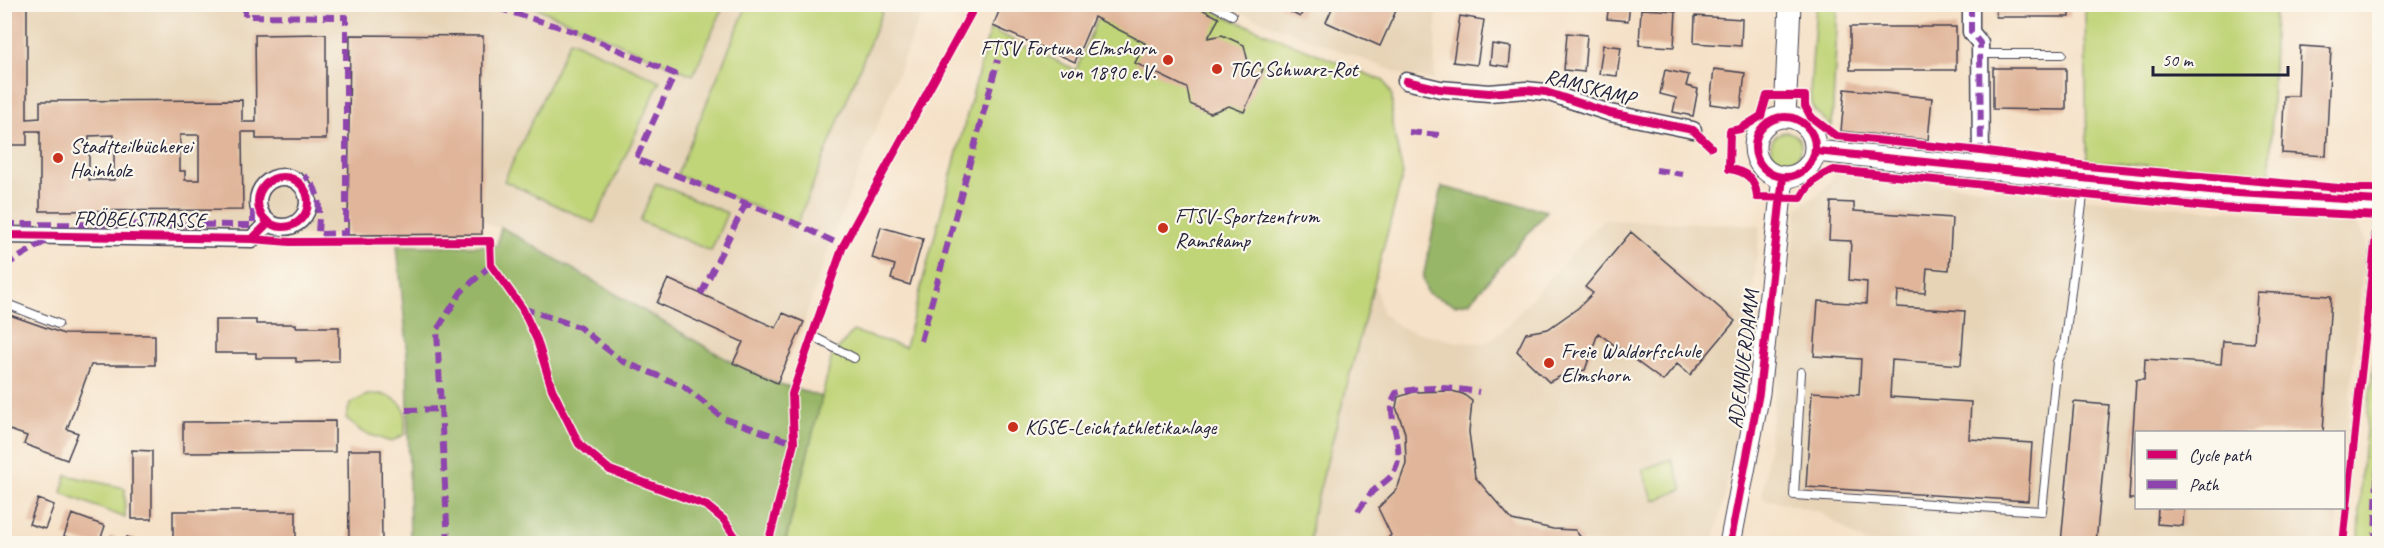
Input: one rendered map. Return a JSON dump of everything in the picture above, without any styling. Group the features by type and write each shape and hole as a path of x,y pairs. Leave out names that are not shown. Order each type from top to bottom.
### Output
{"street":[{"path":"1785,116 1790,4"},
{"path":"1971,4 1971,32 1980,43 1981,167"},
{"name":"RAMSKAMP","path":"1406,81 1440,89 1489,93 1526,90 1546,92 1610,113 1693,130"},
{"path":"1785,116 1804,123 1815,140 1815,151 1808,168 1792,177 1782,177 1765,170 1755,153 1755,144 1758,133 1765,124 1774,118 1785,116"},
{"path":"1815,151 2220,192 2379,201"},
{"name":"ADENAUERDAMM","path":"1730,543 1759,393 1782,177"},
{"name":"FRÖBELSTRASSE","path":"4,236 252,239 268,223"}],"lane":[{"path":"1211,4 1232,15"},
{"path":"1980,54 2062,54"},
{"path":"1802,372 1794,495 2042,512 2057,362 2064,347 2085,179"},
{"path":"2343,543 2379,201"},
{"path":"4,303 58,324"},
{"path":"812,336 854,358"}],"shaded area":[{"path":"5,5 925,5 831,241 804,322 777,383 733,363 501,227 493,227 482,219 348,235 314,236 245,229 5,227"},
{"path":"1220,5 1437,5 1434,80 1406,76"},
{"path":"1837,173 2172,207 2337,217 2358,226 2366,242 2345,449 2345,431 2135,431 2135,509 2339,509 2336,538 2326,543 1865,543 1820,512 1762,498 1798,208 1820,192"},
{"name":"Freie Waldorfschule Elmshorn","path":"1602,220 1760,225 1744,383 1725,495 1713,543 1310,544 1312,518 1374,281 1383,314 1404,329 1458,342 1483,343 1491,340 1507,326"}],"green space":[{"path":"530,5 710,5 722,10 693,75"},
{"path":"747,5 885,5 797,224 677,175"},
{"name":"FTSV-Sportzentrum Ramskamp","path":"1103,5 1202,5 1384,81 1392,96 1392,124 1403,174 1312,518 1310,543 785,544 832,356 853,331 905,347 990,29 1076,70"},
{"path":"1816,5 1838,5 1832,126 1814,110 1810,95"},
{"path":"2085,5 2275,5 2270,174 2087,161"},
{"path":"570,40 660,81 594,223 504,181"},
{"path":"1786,132 1796,137 1801,147 1796,157 1786,162 1776,157 1771,147 1776,137"},
{"path":"656,183 727,213 711,251 640,221"},
{"path":"1442,187 1547,211 1470,302 1455,305 1427,293 1423,278"},
{"path":"501,227 733,363 777,383 822,397 785,543 410,543 407,345 397,246 497,246"},
{"path":"2379,315 2379,543 2359,543 2361,475"},
{"path":"381,394 400,403 405,412 405,434 391,442 362,432 346,418 350,404 367,395"},
{"path":"1671,459 1683,489 1654,501 1642,470"},
{"path":"66,475 125,488 125,518 62,493"}],"building":[{"path":"4,4 27,4 27,119 40,118 40,101 242,100 242,122 256,122 255,35 326,34 326,139 256,139 256,132 242,132 243,210 40,211 40,131 27,131 27,145 4,145","holes":["114,135 114,180 89,180 89,136","180,135 199,135 199,180 185,180 185,171 180,171"]},
{"path":"1002,4 1192,4 1219,18 1208,38 1222,35 1244,45 1248,62 1263,69 1244,112 1229,106 1210,113 1190,104 1187,88 1135,63 1145,43 1094,17 1075,62 993,26"},
{"path":"1275,4 1306,4 1300,17"},
{"path":"1334,4 1399,4 1380,46 1326,22"},
{"path":"1609,4 1630,4 1628,21 1607,19"},
{"path":"1853,4 1949,4 1949,7 1853,7"},
{"path":"1996,4 2070,4 2070,17 1996,17"},
{"path":"1641,9 1676,11 1674,47 1639,45"},
{"path":"1460,16 1484,20 1477,65 1453,62"},
{"path":"1695,16 1742,19 1741,46 1694,43"},
{"path":"1850,27 1956,27 1956,70 1850,70"},
{"path":"1567,33 1587,35 1584,72 1564,70"},
{"path":"350,35 483,36 482,234 348,235"},
{"path":"1492,44 1511,47 1509,67 1490,64"},
{"path":"1603,45 1621,47 1617,76 1599,74"},
{"path":"2300,46 2331,48 2326,156 2282,153 2284,96 2298,96"},
{"path":"1993,68 2066,68 2066,110 1993,109"},
{"path":"1714,69 1745,73 1741,108 1710,104"},
{"path":"1665,70 1689,75 1686,86 1698,89 1693,116 1673,112 1676,98 1660,94"},
{"path":"1845,89 1932,98 1928,140 1841,131"},
{"path":"1831,202 1854,203 1854,211 1952,218 1949,270 1927,268 1925,293 1898,291 1897,307 1965,311 1961,365 1892,360 1890,397 1971,402 1969,439 2032,443 2028,501 1806,487 1812,392 1859,395 1861,359 1814,356 1818,301 1866,304 1867,282 1849,280 1851,241 1829,240"},
{"path":"881,227 923,239 910,285 891,279 895,265 872,258"},
{"path":"1631,232 1735,321 1690,375 1677,364 1663,381 1598,333 1585,370 1565,374 1549,382 1517,351 1526,333 1548,329 1578,308 1593,293 1585,287"},
{"path":"668,279 776,328 783,313 804,322 777,383 733,363 743,342 657,303"},
{"path":"2257,292 2331,296 2323,431 2135,431 2135,499 2129,499 2136,380 2144,380 2145,359 2221,364 2223,341 2254,343"},
{"path":"4,313 64,334 155,335 155,365 91,365 67,429 78,433 67,460 24,444 27,436 4,428"},
{"path":"215,320 256,320 256,324 296,324 296,327 339,327 339,361 296,362 296,358 256,358 256,353 215,353"},
{"path":"1452,391 1463,394 1472,401 1469,432 1475,477 1512,520 1553,529 1575,530 1582,539 1581,543 1383,543 1391,535 1378,508 1397,489 1406,464 1405,433 1396,407 1398,397 1414,392"},
{"path":"2074,402 2109,405 2096,543 2061,543"},
{"path":"335,421 335,452 183,453 183,422"},
{"path":"132,450 152,451 152,519 132,519"},
{"path":"348,450 381,450 382,543 349,543"},
{"path":"38,499 54,505 45,529 29,524"},
{"path":"2158,509 2184,509 2183,526 2157,524"},
{"path":"173,511 296,511 296,543 173,543"},
{"path":"72,514 105,526 99,543 84,543 64,536"},
{"path":"111,536 125,542 127,537 145,543 108,543"}],"marked path":[{"path":"245,4 245,16 346,17 346,233 318,234 317,195 310,181 304,176"},
{"path":"1971,4 1971,32 1980,43 1981,155"},
{"path":"497,8 579,33 675,74 636,159 797,224 843,246"},
{"path":"921,341 998,60"},
{"path":"1409,132 1440,135"},
{"path":"1656,170 1683,174"},
{"path":"701,294 746,203"},
{"path":"4,224 253,225 253,205"},
{"path":"4,266 51,238"},
{"path":"448,544 437,330 461,292 491,265"},
{"path":"522,308 579,327 622,361 683,386 723,418 794,443"},
{"path":"1358,511 1372,492 1393,474 1398,461 1392,411 1396,393 1438,388 1479,392"},
{"path":"406,410 441,409"},
{"path":"2377,476 2380,446"},
{"path":"2375,544 2377,476 2380,476"}],"cycle path":[{"path":"768,544 794,443 792,394 843,246 976,4"},
{"path":"1406,81 1440,89 1489,93 1526,90 1546,92 1610,113 1693,130 1711,147"},
{"path":"2380,189 2350,189 2087,166 1981,151 1836,136 1811,117 1805,106 1805,96 1767,96 1761,116 1740,129 1730,131 1729,169 1749,177 1755,185 1757,197 1801,198 1814,181 1834,170 2218,208 2380,216"},
{"path":"1779,117 1791,117 1802,122 1810,130 1815,147 1813,159 1802,172 1791,177 1779,177 1768,172 1760,164 1755,153 1755,141 1760,130 1768,122 1779,117"},
{"path":"1816,151 2220,192 2380,201"},
{"path":"278,177 288,177 301,184 308,197 308,202 308,207 301,220 288,227 278,227 269,223 262,216 258,207 258,197 262,188 269,181 278,177"},
{"path":"1730,544 1759,393 1783,177"},
{"path":"2343,544 2379,207"},
{"path":"4,235 252,239 268,223"},
{"path":"252,239 290,242 490,241 491,265 522,308 537,340 552,389 579,444 610,470 707,506 724,520 740,544"}],"place":[{"name":"FTSV Fortuna Elmshorn von 1890 e.V.","path":"1168,60"},
{"name":"TGC Schwarz-Rot","path":"1217,69"},
{"name":"Stadtteilbücherei Hainholz","path":"58,158"},
{"name":"FTSV-Sportzentrum Ramskamp","path":"1163,228"},
{"name":"Freie Waldorfschule Elmshorn","path":"1549,363"},
{"name":"KGSE-Leichtathletikanlage","path":"1013,427"}]}
